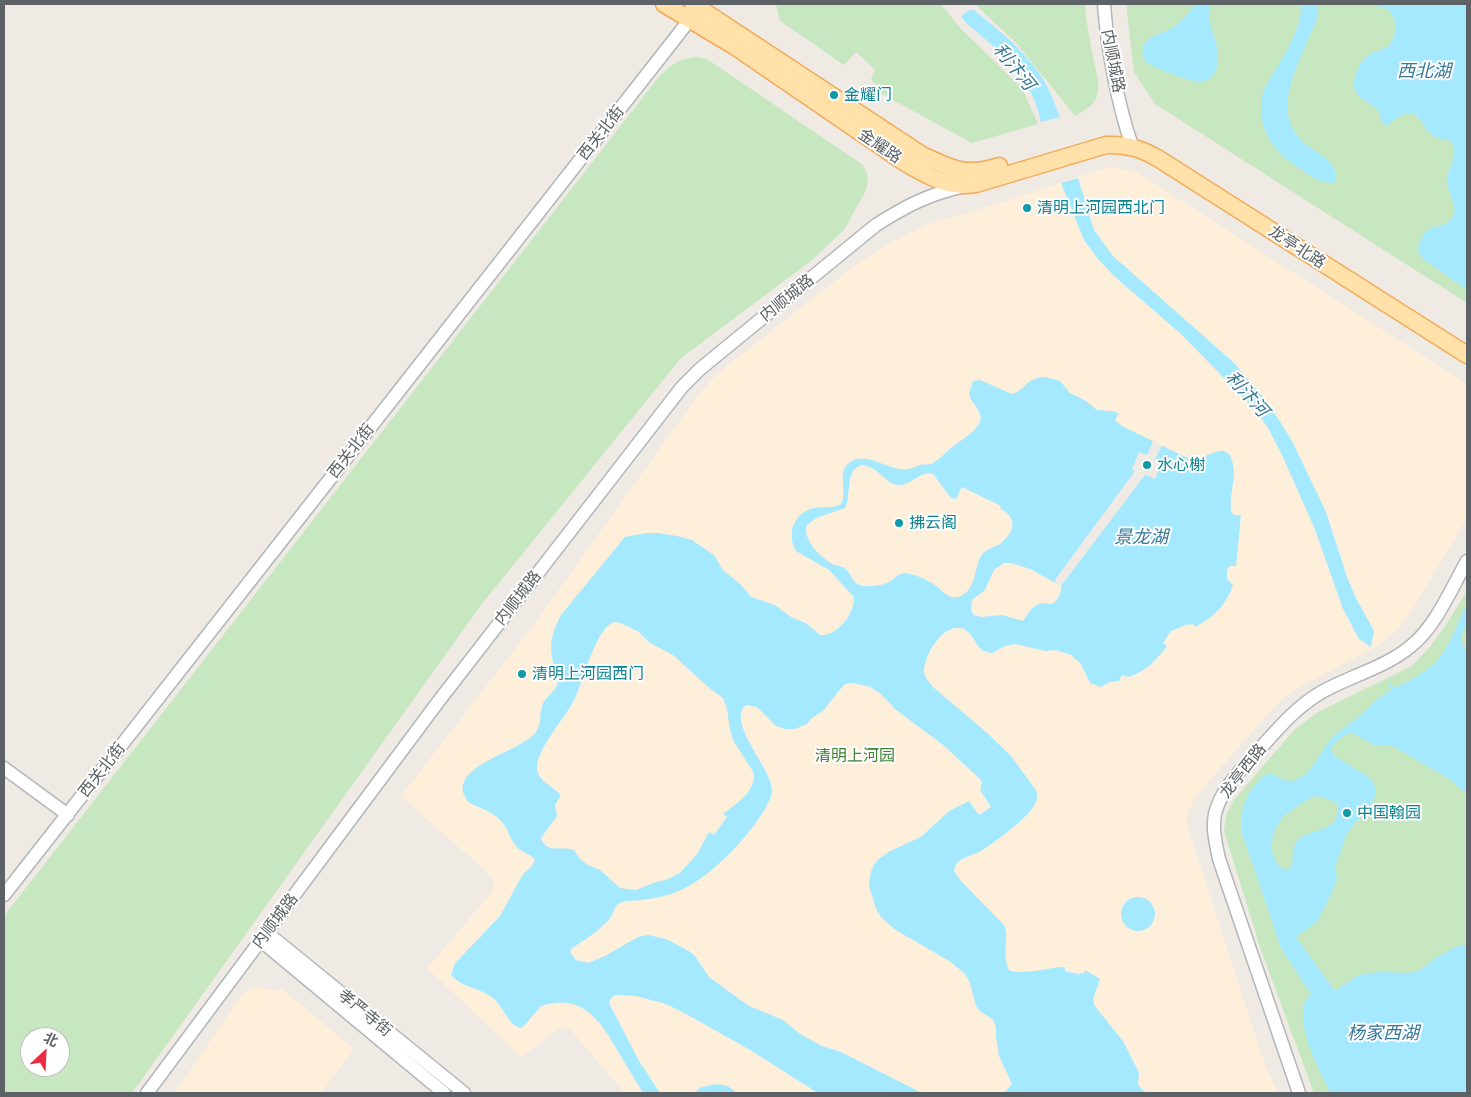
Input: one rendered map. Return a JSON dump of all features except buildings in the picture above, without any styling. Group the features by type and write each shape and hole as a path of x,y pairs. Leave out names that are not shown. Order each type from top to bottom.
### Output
{"main road":[{"name":"金耀路","path":"664,4 698,8 910,148 935,161 963,171 981,172 1105,134 1128,142"},
{"name":"金耀路","path":"698,8 734,46 902,161 931,177 952,184 966,186 984,182 1106,145 1128,142"},
{"name":"龙亭北路","path":"1128,142 1144,139 1165,150 1467,343"},
{"name":"龙亭北路","path":"1128,142 1159,159 1467,355"}],"street":[{"name":"内顺城路","path":"1104,4 1105,25 1128,142"},
{"name":"西关北街","path":"4,895 698,8"},
{"name":"内顺城路","path":"147,1093 438,702 689,378 876,225 903,207 928,196 966,186"},
{"name":"龙亭西路","path":"1299,1093 1219,858 1214,830 1215,814 1230,783 1282,723 1300,707 1320,693 1403,652 1416,642 1427,630 1467,562"},
{"path":"4,768 68,815"},
{"name":"孝严寺街","path":"263,936 444,1093"},
{"name":"孝严寺街","path":"263,936 464,1093"}],"shaded area":[{"name":"清明上河园","path":"1111,167 1138,173 1467,384 1467,518 1410,613 1402,625 1381,644 1294,690 1275,706 1210,780 1196,797 1189,810 1186,822 1265,1065 1278,1093 624,1093 570,1029 560,1028 521,1057 427,968 492,892 494,884 490,875 401,796 535,623 698,395 718,373 853,267 890,243 926,225"},
{"path":"253,987 274,990 282,989 354,1049 321,1093 175,1093 242,994"}],"green space":[{"path":"776,4 941,4 960,28 1022,88 1038,124 972,143 882,94 871,79 875,70 856,52 844,65 780,21"},
{"path":"975,4 1085,4 1098,82 1097,96 1093,103 1075,116 1018,45"},
{"path":"1126,4 1467,4 1467,303 1155,104 1134,72"},
{"path":"695,57 707,59 863,165 868,182 865,192 844,230 812,260 681,358 481,605 132,1093 4,1093 4,916 658,78 674,64 684,59"},
{"name":"中国翰园","path":"1467,591 1467,1093 1314,1093 1261,950 1224,831 1226,815 1233,801 1295,729 1318,712 1410,667 1419,659 1442,631"}],"water":[{"path":"1196,4 1210,4 1210,21 1218,58 1213,75 1207,80 1200,82 1156,68 1144,59 1143,55 1145,44 1149,40 1175,26"},
{"path":"1300,4 1317,4 1318,14 1292,78 1288,96 1288,115 1292,128 1300,139 1331,163 1336,176 1334,183 1321,181 1292,163 1275,147 1264,128 1261,105 1263,92 1294,36 1299,24"},
{"name":"西北湖","path":"1370,4 1467,4 1467,290 1421,257 1418,250 1425,233 1447,223 1454,214 1455,209 1447,182 1454,154 1453,145 1449,140 1433,136 1414,113 1404,113 1387,125 1383,124 1378,110 1360,97 1355,90 1356,73 1360,65 1371,53 1384,49 1389,45 1395,32 1394,17 1391,13 1384,8"},
{"name":"利汴河","path":"969,10 974,10 1025,55 1048,88 1060,117 1041,122 1037,106 1030,91 1013,66 961,17"},
{"name":"利汴河","path":"1078,178 1094,230 1113,256 1233,362 1256,388 1279,420 1292,441 1326,512 1347,577 1374,631 1371,647 1359,639 1343,609 1314,527 1268,428 1257,412 1181,334 1114,276 1098,259 1084,240 1061,183"},
{"name":"景龙湖","path":"1046,377 1060,381 1070,393 1086,401 1097,410 1119,413 1115,420 1122,426 1188,458 1202,457 1219,451 1228,453 1231,457 1234,471 1231,511 1234,515 1241,515 1236,566 1230,566 1227,570 1227,579 1233,585 1223,604 1213,615 1195,627 1193,624 1188,624 1171,631 1163,643 1167,646 1155,661 1134,675 1128,677 1122,675 1119,681 1110,682 1101,687 1090,683 1081,664 1071,655 1056,650 1045,651 1015,644 1005,646 992,653 986,652 981,649 969,633 959,628 952,629 940,636 927,657 924,670 926,677 933,687 1011,756 1037,794 1037,801 1020,822 981,851 961,860 955,866 954,871 961,881 1004,925 1006,930 1006,957 1009,970 1028,972 1065,967 1065,971 1078,974 1084,973 1085,970 1100,979 1093,999 1094,1005 1123,1041 1139,1073 1138,1085 1146,1093 1004,1093 1012,1084 999,1056 996,1027 993,1020 976,1006 970,983 965,974 951,962 894,929 882,918 876,909 869,886 871,871 880,858 890,851 921,837 949,811 969,801 979,815 991,807 980,790 981,780 943,745 895,709 881,694 870,687 853,683 845,684 823,711 812,718 807,724 795,729 785,729 776,726 757,707 746,705 741,713 741,723 765,771 772,791 772,795 750,831 726,857 698,880 684,888 667,895 620,903 603,926 572,948 570,952 576,960 588,963 605,956 638,937 648,935 666,939 689,951 695,956 709,977 749,1006 783,1020 800,1034 822,1046 841,1052 922,1093 818,1093 750,1050 666,1004 636,996 615,995 609,1003 639,1061 660,1093 643,1093 605,1030 589,1012 579,1006 568,1003 555,1003 541,1006 522,1028 517,1027 488,994 460,983 455,979 451,975 455,963 500,916 523,874 532,866 535,860 516,846 499,819 468,802 463,792 464,782 470,773 480,765 529,739 536,732 542,706 556,688 558,681 551,649 553,632 558,621 625,537 658,533 692,540 714,555 723,570 740,584 751,597 775,605 791,617 806,623 820,635 826,635 844,623 852,610 854,597 829,570 796,551 793,544 792,531 801,514 817,507 841,504 844,493 843,471 850,462 857,459 872,460 902,469 931,464 937,460 972,432 981,419 978,409 969,394 973,381 980,380 1012,394 1039,378","holes":["862,465 874,469 895,485 908,483 924,474 933,474 951,498 956,499 962,487 1001,506 1000,508 1010,516 1012,525 1009,535 1000,544 987,550 981,556 972,585 964,594 958,597 950,597 935,585 906,573 900,574 887,583 870,586 857,584 846,569 830,562 814,548 807,536 807,525 816,518 845,508 851,477 856,468","1004,563 1011,563 1030,569 1061,586 1060,594 1053,603 1041,603 1034,607 1023,621 1002,615 981,617 974,615 971,610 972,600 985,590 994,570","614,622 621,623 639,632 650,643 673,655 723,698 734,742 754,773 754,780 748,792 723,814 727,817 714,835 709,832 697,854 680,873 636,890 620,888 600,870 580,859 574,850 551,848 541,838 557,816 555,805 560,797 559,793 539,776 538,760 546,742 575,698 596,644 607,627"]},
{"name":"杨家西湖","path":"1467,602 1467,620 1461,639 1467,652 1467,793 1453,781 1393,746 1376,746 1355,734 1349,733 1336,741 1331,749 1335,756 1367,776 1374,784 1376,794 1373,801 1347,833 1335,867 1337,878 1335,885 1318,921 1296,937 1335,991 1359,975 1379,972 1408,973 1420,970 1437,957 1458,946 1467,945 1467,1093 1331,1093 1308,1043 1304,1028 1303,1015 1305,1003 1311,994 1281,948 1242,833 1243,807 1248,795 1263,777 1272,774 1288,781 1297,780 1308,772 1336,734 1382,696 1422,673 1435,663 1448,645","holes":["1314,796 1323,797 1337,803 1338,813 1335,820 1330,825 1298,840 1294,849 1292,866 1288,870 1281,868 1273,856 1272,849 1273,834 1280,821 1291,810"]},
{"path":"1138,897 1145,898 1150,902 1154,907 1154,921 1150,926 1145,930 1138,931 1131,930 1126,926 1122,921 1121,914 1122,907 1126,902 1131,898"},
{"path":"717,1084 728,1086 737,1093 694,1093 701,1087"}],"pier":[{"path":"1153,441 1162,445 1155,459 1162,462 1155,479 1145,475 1061,586 1054,581 1135,471 1132,469 1139,452 1147,455"}],"waterway":[{"path":"1390,684 1393,689"}],"place":[{"name":"金耀门","path":"834,95"},
{"name":"清明上河园西北门","path":"1027,208"},
{"name":"水心榭","path":"1147,465"},
{"name":"拂云阁","path":"899,523"},
{"name":"清明上河园西门","path":"522,674"},
{"name":"中国翰园","path":"1347,813"}]}
